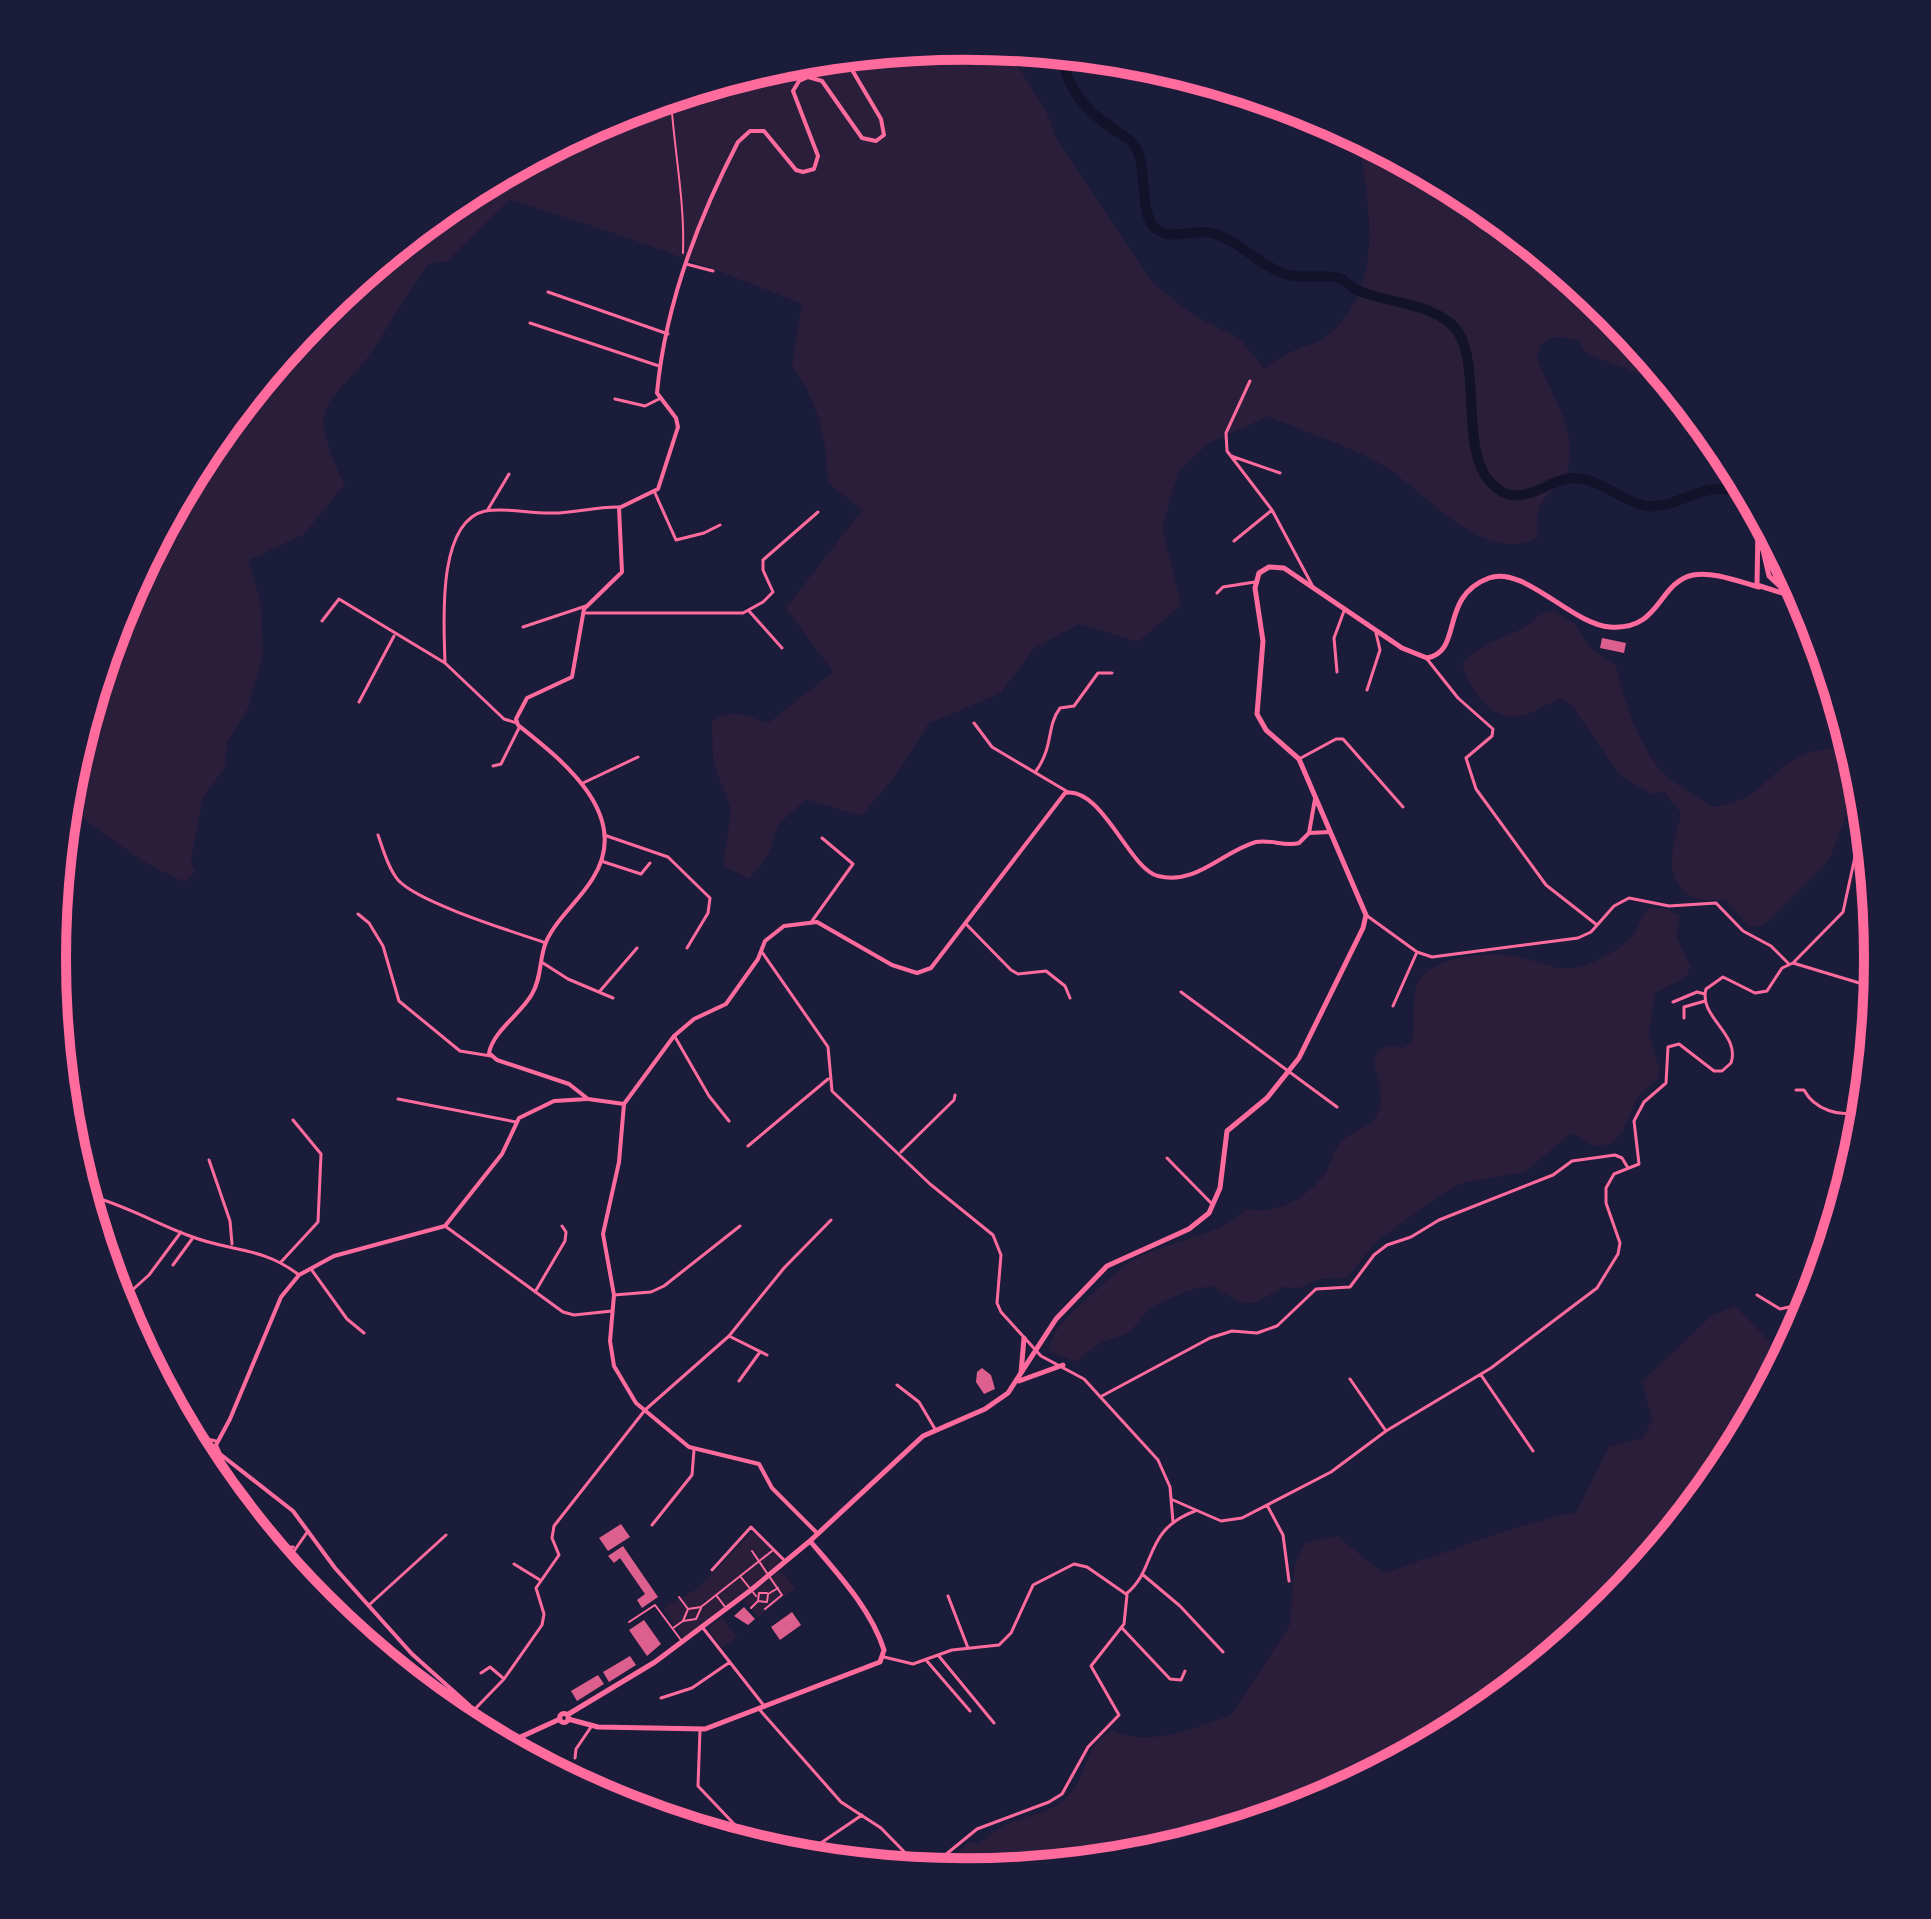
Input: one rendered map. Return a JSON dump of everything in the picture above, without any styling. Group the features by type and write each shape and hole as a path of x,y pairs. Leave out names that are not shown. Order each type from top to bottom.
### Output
{"main road":[{"path":"1468,214 1519,251"},
{"path":"1758,536 1761,587"},
{"path":"1761,542 1769,577 1786,592"},
{"path":"517,1739 560,1719 564,1722 727,1609 818,1534 911,1446 935,1429 992,1405 1018,1382 1060,1314 1107,1266 1197,1224 1214,1206 1220,1188 1227,1131 1267,1098 1290,1071 1306,1046 1363,928 1366,915 1299,759 1266,730 1257,714 1263,641 1255,582 1263,570 1277,566 1413,655 1427,658 1439,654 1447,642 1456,605 1464,593 1494,576 1517,580 1578,617 1608,627 1628,626 1646,619 1688,577 1701,574 1786,592"},
{"path":"1739,582 1758,576 1769,577"},
{"path":"1761,587 1769,577"},
{"path":"1018,1382 1024,1338"},
{"path":"1018,1382 1063,1365"},
{"path":"567,1717 591,1726 700,1730 876,1665 884,1657 883,1645 862,1608 810,1541"}],"street":[{"path":"720,525 704,533 676,540 655,493 678,427 676,418 659,399 657,391 684,264 733,151 746,133 764,131 799,172 808,172 816,166 818,156 794,99 793,91 799,81 813,76 822,81 862,138 876,141 884,135 884,126 851,68"},
{"path":"684,264 713,271"},
{"path":"548,292 668,334"},
{"path":"530,323 661,367"},
{"path":"1250,381 1226,433 1229,455 1272,510 1314,588"},
{"path":"615,399 645,406 659,399"},
{"path":"1229,455 1280,473"},
{"path":"445,663 445,597 452,547 467,522 487,511 509,474"},
{"path":"487,511 548,514 620,507 655,493"},
{"path":"523,627 586,606 618,580 622,572 620,507"},
{"path":"1234,541 1272,510"},
{"path":"583,613 749,611 773,592 763,570 763,560 818,512"},
{"path":"1217,593 1230,585 1255,582"},
{"path":"322,621 339,599 394,636 445,663 504,719 519,725 583,783 597,809 604,835 601,861 592,880 546,943 543,963 531,995 492,1043 491,1056"},
{"path":"493,766 501,764 519,725 521,705 527,698 572,677 586,606"},
{"path":"1337,672 1334,638 1345,610"},
{"path":"749,611 782,648"},
{"path":"1367,690 1380,650 1375,636 1378,632"},
{"path":"359,702 394,636"},
{"path":"1427,658 1458,698 1493,729 1492,736 1466,758 1476,789 1546,885 1597,925"},
{"path":"1036,771 1049,749 1051,721 1060,708 1074,706 1098,673 1112,673"},
{"path":"974,723 992,747 1036,771 1110,820 1138,863 1160,877 1193,874 1257,842 1299,843 1309,833 1315,793"},
{"path":"1299,759 1336,739 1343,739 1403,807"},
{"path":"583,783 638,757"},
{"path":"812,921 879,960 917,973 936,964 1068,792"},
{"path":"1309,833 1332,832"},
{"path":"378,835 391,868 409,888 546,943"},
{"path":"604,835 668,857 710,898 708,913 687,948"},
{"path":"818,1534 772,1488 759,1464 694,1450 629,1394 614,1366 614,1295 603,1234 619,1162 624,1104 674,1036 694,1019 726,1004 765,941 778,929 812,921 853,864 822,838"},
{"path":"1173,1500 1221,1521 1234,1521 1267,1505 1331,1472 1386,1431 1481,1374 1597,1288 1618,1254 1620,1243 1606,1203 1606,1188 1614,1174 1637,1166 1640,1160 1634,1121 1644,1102 1666,1083 1666,1053 1670,1044 1679,1044 1714,1071 1722,1071 1731,1063 1732,1044 1705,1001 1712,981 1723,977 1763,994 1843,912 1857,846"},
{"path":"601,861 641,874 650,863"},
{"path":"1366,915 1417,952 1432,957 1553,944 1585,936 1614,906 1629,898 1669,906 1716,903 1743,931 1771,946 1791,964 1864,985"},
{"path":"358,914 369,923 383,946 399,1001 460,1051 491,1056 569,1084 588,1099"},
{"path":"966,924 1011,970 1018,974 1046,971 1065,986 1070,998"},
{"path":"600,992 637,948"},
{"path":"761,952 828,1047 831,1059 828,1079 836,1096 941,1193 993,1235 1002,1264 997,1303 1024,1338 1036,1352 1080,1375 1158,1460 1173,1500 1173,1522"},
{"path":"1393,1006 1417,952"},
{"path":"543,963 568,979 613,998"},
{"path":"1181,992 1337,1107"},
{"path":"1673,1002 1697,992 1705,994"},
{"path":"1684,1018 1684,1007 1705,1001"},
{"path":"674,1036 709,1096 729,1121"},
{"path":"748,1146 828,1079"},
{"path":"1796,1090 1804,1090 1810,1100 1825,1110 1851,1113"},
{"path":"900,1153 954,1100 955,1095"},
{"path":"398,1099 516,1122"},
{"path":"624,1104 588,1099 554,1101 525,1113 516,1122 502,1154 445,1226 334,1256 299,1275 281,1297 230,1419 216,1441 220,1454 283,1502 368,1606 412,1654 474,1710 504,1679 542,1625 544,1614 536,1588 559,1555 552,1538 554,1526 645,1410 729,1336 784,1268 831,1220"},
{"path":"281,1262 315,1227 321,1214 317,1176 321,1154 293,1120"},
{"path":"1100,1397 1210,1338 1232,1331 1264,1332 1277,1326 1316,1289 1350,1287 1382,1248 1411,1237 1439,1220 1553,1175 1572,1161 1615,1155 1622,1158 1628,1168"},
{"path":"1167,1158 1214,1206"},
{"path":"209,1160 230,1221 232,1246"},
{"path":"99,1199 127,1207 193,1237 262,1252 299,1275"},
{"path":"445,1226 569,1314 612,1311"},
{"path":"535,1292 565,1241 566,1232 562,1226"},
{"path":"614,1295 651,1292 664,1286 740,1226"},
{"path":"130,1292 149,1275 181,1232"},
{"path":"173,1265 193,1237"},
{"path":"310,1267 347,1319 364,1333"},
{"path":"1757,1295 1780,1309 1796,1305"},
{"path":"729,1336 767,1355"},
{"path":"739,1381 761,1352"},
{"path":"1481,1374 1533,1451"},
{"path":"1350,1379 1386,1431"},
{"path":"897,1385 919,1402 935,1429"},
{"path":"205,1439 216,1441"},
{"path":"652,1525 692,1475 694,1450"},
{"path":"1267,1505 1283,1535 1289,1581"},
{"path":"941,1858 977,1829 1049,1802 1067,1789 1088,1747 1119,1715 1091,1666 1122,1628 1126,1594 1141,1573 1155,1541 1173,1522 1196,1511"},
{"path":"712,1570 751,1527 786,1562"},
{"path":"291,1555 308,1531"},
{"path":"368,1606 446,1535"},
{"path":"285,1548 295,1547"},
{"path":"752,1551 782,1595 765,1609"},
{"path":"696,1619 701,1607 772,1551"},
{"path":"514,1564 540,1580"},
{"path":"884,1657 913,1664 938,1655 987,1649 1004,1641 1033,1585 1068,1566 1087,1567 1126,1594"},
{"path":"1141,1573 1180,1606 1223,1652"},
{"path":"740,1576 757,1599 767,1602 768,1594"},
{"path":"768,1594 778,1588"},
{"path":"751,1608 761,1591 768,1594"},
{"path":"716,1595 727,1609"},
{"path":"948,1596 968,1649"},
{"path":"679,1597 688,1609"},
{"path":"629,1622 655,1605 682,1642"},
{"path":"688,1609 701,1607"},
{"path":"683,1621 688,1609"},
{"path":"673,1628 683,1621 696,1619"},
{"path":"696,1619 762,1708 841,1802 881,1828 909,1857"},
{"path":"1122,1628 1170,1679 1181,1680 1185,1671"},
{"path":"938,1655 994,1723"},
{"path":"926,1660 970,1711"},
{"path":"661,1698 692,1688 730,1662"},
{"path":"481,1673 490,1667 504,1679"},
{"path":"575,1758 576,1749 591,1726"},
{"path":"700,1730 698,1786 739,1830"},
{"path":"816,1846 862,1815"}],"path":[{"path":"672,110 684,264"}],"shaded area":[{"path":"907,62 1012,62 1045,109 1057,140 1152,282 1194,316 1240,339 1264,368 1325,337 1345,318 1358,296 1366,271 1369,245 1369,218 1360,152 1415,181 1513,246 1602,323 1654,381 1587,354 1578,340 1553,337 1541,344 1537,359 1566,425 1570,454 1564,477 1538,511 1538,538 1516,544 1495,542 1475,534 1381,464 1268,416 1209,443 1179,471 1162,527 1181,605 1138,642 1080,624 1034,648 1001,693 928,724 897,774 861,816 806,799 778,825 769,854 749,879 723,866 731,810 713,760 712,721 733,714 768,723 833,672 786,608 862,510 828,483 820,422 809,394 792,366 802,304 657,248 509,200 446,262 429,263 365,361 327,407 324,430 333,460 345,484 304,534 249,560 261,605 263,654 248,708 227,743 225,767 202,800 191,862 195,872 186,882 139,858 78,815 97,727 134,615 159,562 218,460 252,412 329,323 418,246 516,181 568,153 621,128 676,108 790,77 848,68"},
{"path":"1552,611 1574,623 1589,647 1616,666 1633,721 1661,771 1713,807 1729,804 1753,793 1789,762 1807,753 1839,748 1852,807 1829,860 1764,925 1750,927 1726,901 1695,898 1676,882 1672,860 1681,813 1664,792 1652,794 1621,776 1570,703 1560,699 1530,713 1503,716 1487,705 1473,689 1463,663 1486,645 1522,628"},
{"path":"1649,908 1666,909 1680,916 1676,936 1691,967 1685,978 1655,993 1649,1034 1660,1071 1658,1078 1638,1097 1623,1131 1613,1143 1595,1147 1571,1133 1525,1172 1462,1183 1379,1239 1346,1278 1319,1279 1300,1288 1283,1287 1255,1303 1243,1303 1211,1286 1189,1290 1150,1308 1129,1333 1100,1343 1075,1362 1049,1350 1053,1337 1066,1319 1133,1260 1210,1232 1246,1209 1279,1207 1310,1190 1327,1169 1339,1144 1377,1116 1380,1092 1373,1062 1378,1051 1389,1046 1404,1048 1413,1040 1415,992 1422,976 1431,969 1455,959 1495,955 1515,956 1554,967 1583,966 1608,955 1626,942"},
{"path":"1735,1306 1776,1349 1744,1409 1679,1507 1642,1553 1559,1636 1513,1673 1415,1738 1363,1766 1310,1791 1255,1811 1141,1842 1024,1857 951,1858 969,1842 977,1844 1012,1822 1061,1802 1076,1786 1098,1742 1112,1730 1126,1735 1156,1737 1231,1715 1290,1625 1294,1567 1305,1543 1337,1536 1383,1573 1503,1532 1576,1512 1609,1446 1643,1438 1652,1420 1642,1382 1711,1316"},
{"path":"752,1531 784,1561 684,1638 663,1608 700,1587"},
{"path":"781,1570 795,1588 759,1617 743,1601"},
{"path":"722,1617 737,1637 722,1648 707,1628"}],"building":[{"path":"1602,638 1626,643 1624,653 1600,648"},
{"path":"982,1368 991,1375 995,1389 984,1394 976,1382 977,1372"},
{"path":"621,1524 630,1537 608,1551 599,1538"},
{"path":"623,1546 658,1597 642,1608 637,1600 645,1594 620,1558 614,1563 608,1556"},
{"path":"744,1607 755,1619 748,1625 734,1616"},
{"path":"792,1612 801,1625 780,1640 771,1627"},
{"path":"644,1620 661,1644 647,1656 629,1630"},
{"path":"630,1656 636,1665 609,1682 603,1672"},
{"path":"598,1675 604,1684 577,1701 571,1691"}],"waterway":[{"path":"1064,66 1072,87 1085,105 1135,146 1149,220 1160,231 1167,234 1212,233 1280,272 1295,276 1339,278 1359,291 1429,311 1450,323 1462,338 1468,360 1478,460 1488,480 1505,493 1522,495 1574,478 1593,482 1646,506 1667,504 1709,490 1732,491"}]}
